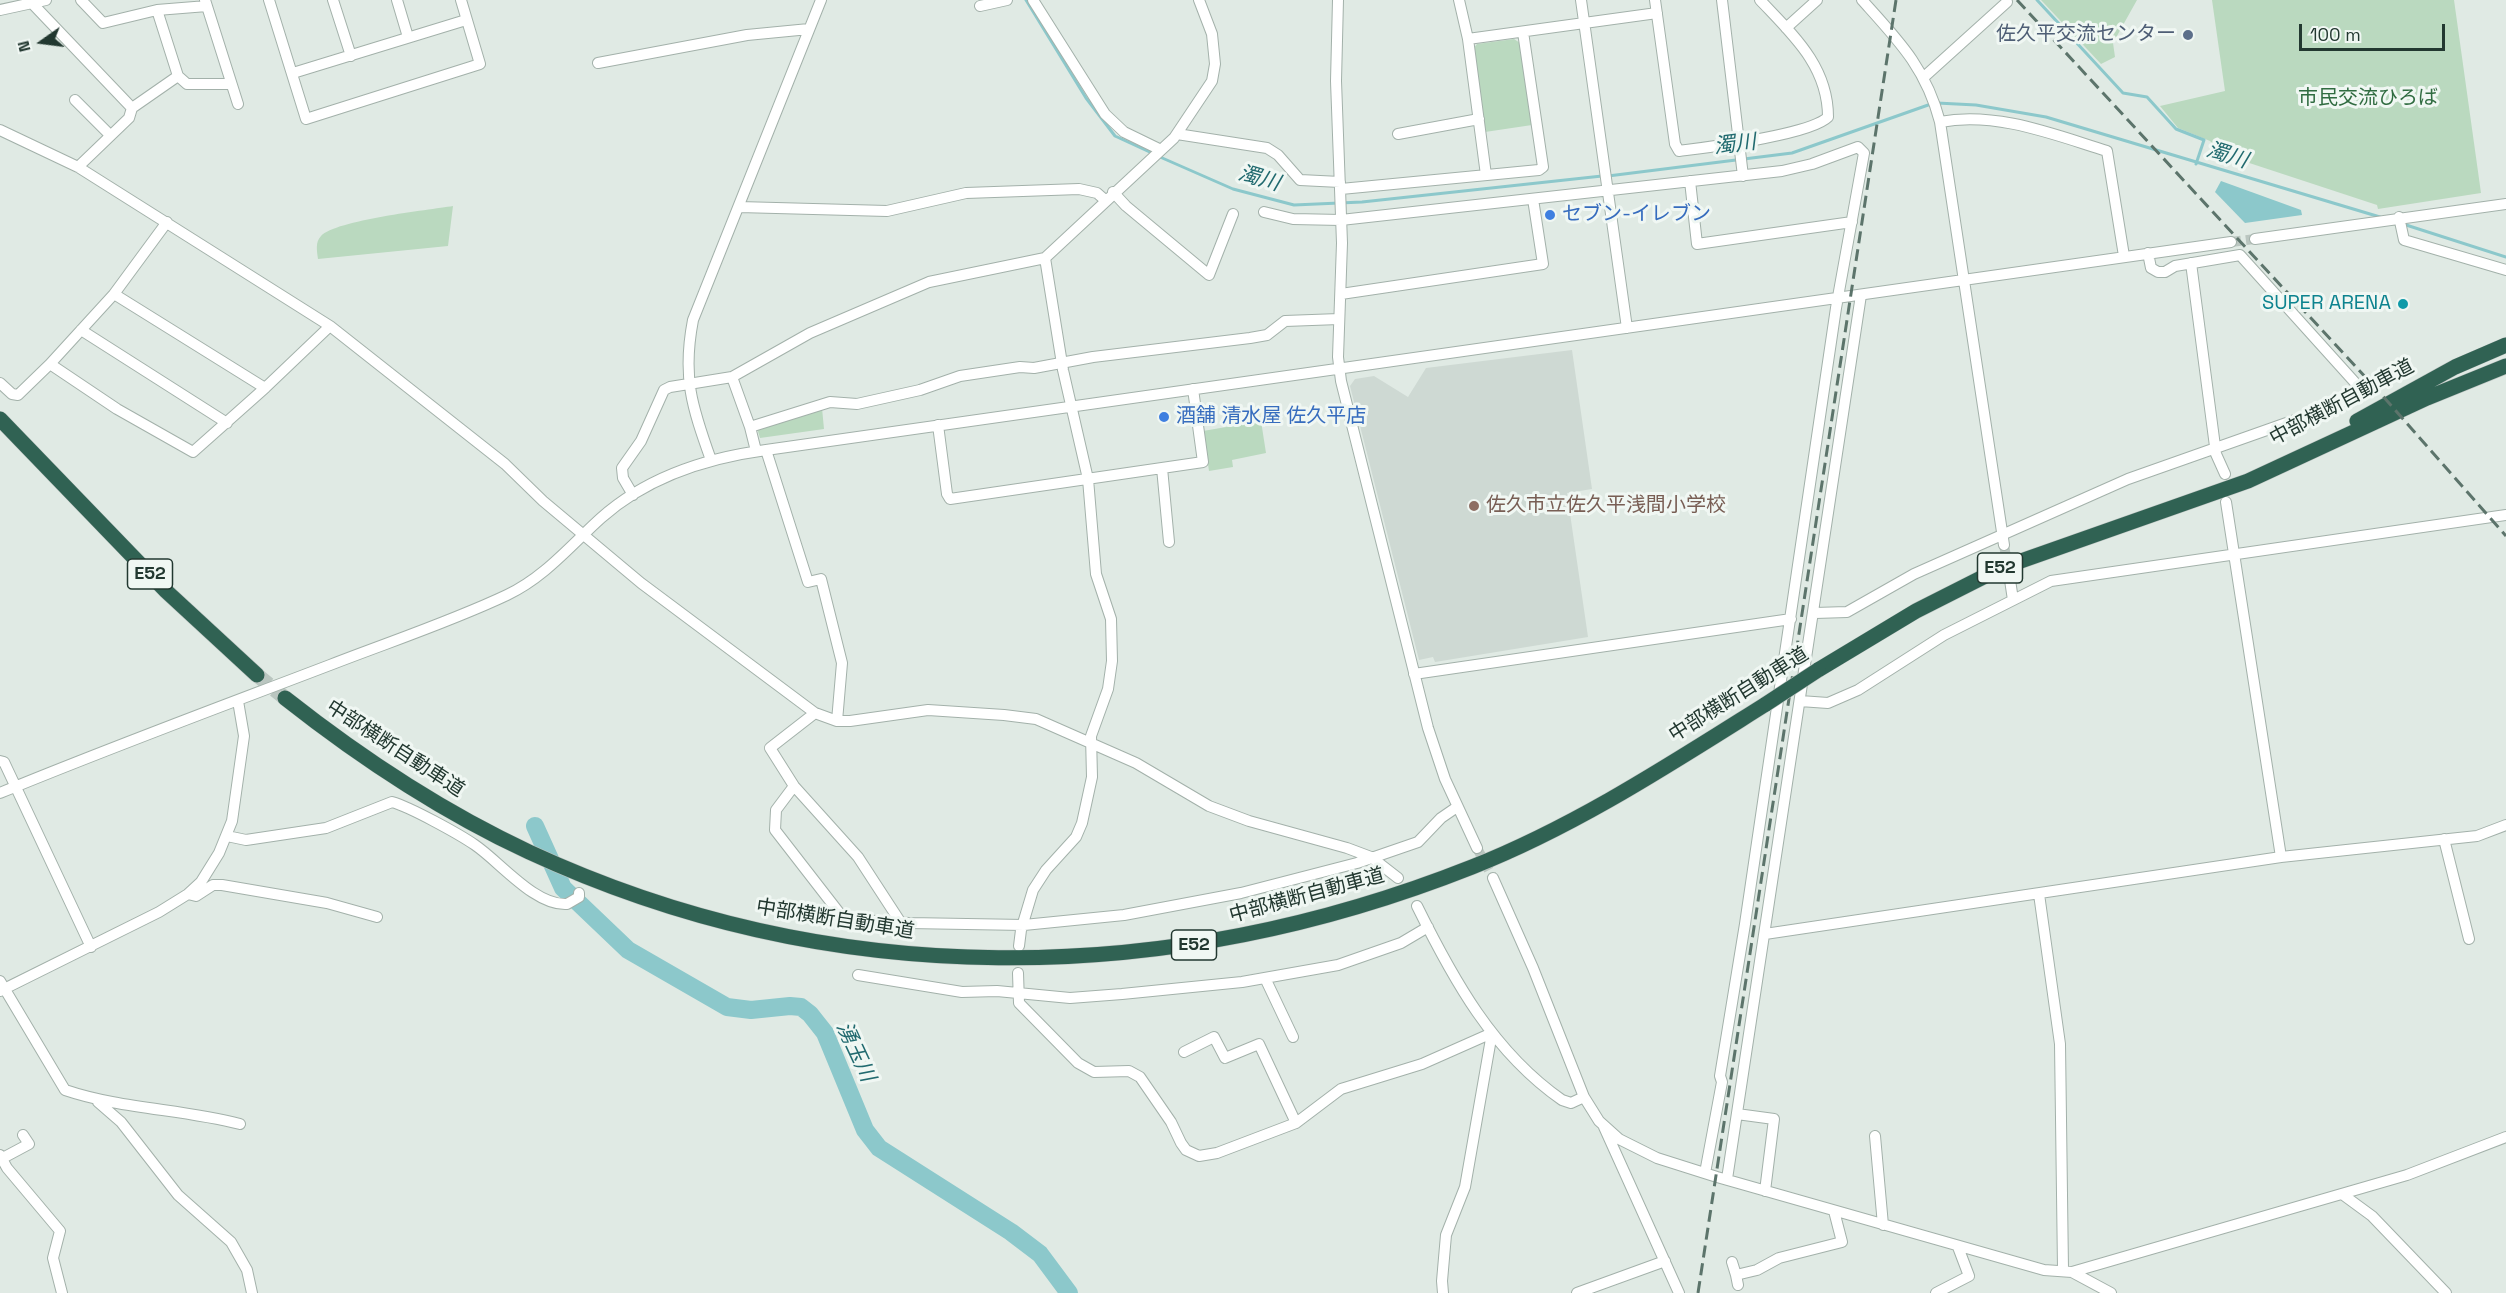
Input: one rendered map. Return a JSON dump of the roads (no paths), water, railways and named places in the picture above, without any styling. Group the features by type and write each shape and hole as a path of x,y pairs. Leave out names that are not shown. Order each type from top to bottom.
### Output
{"highway":[{"name":"中部横断自動車道","path":"2197,498 2370,415 2455,367 2506,345"},
{"name":"中部横断自動車道","path":"285,698 379,768 466,820 579,874 675,909 791,937 897,952 1032,959 1138,952 1207,944 1315,919 1474,866 1524,844 1622,792 1926,605 2001,568 2248,481 2292,463 2427,398 2506,366"},
{"name":"E52","path":"0,419 166,591 257,675"}],"street":[{"path":"0,10 30,1 46,0"},
{"path":"81,0 103,23 157,10 206,3 238,104"},
{"path":"269,0 306,118 480,64 461,0"},
{"path":"333,0 351,56"},
{"path":"397,0 408,37"},
{"path":"711,460 688,384 687,362 693,320 821,0"},
{"path":"980,6 1007,0"},
{"path":"1033,0 1105,114 1124,132 1160,151"},
{"path":"633,495 623,478 622,468 642,441 664,390 732,377 810,333 929,282 1045,258 1177,134 1214,74 1212,34 1199,0"},
{"path":"1338,0 1336,81 1341,218 1340,369 1377,530 1435,753 1477,848"},
{"path":"1459,0 1468,39 1486,175"},
{"path":"1581,0 1627,328"},
{"path":"1655,0 1675,144 1680,151 1788,132 1823,121 1828,114 1822,77 1812,58 1760,0"},
{"path":"1722,0 1743,173"},
{"path":"1786,28 1817,0"},
{"path":"1862,0 1907,49 1933,96 1939,118 2003,540"},
{"path":"30,1 132,108"},
{"path":"1924,77 2007,2"},
{"path":"157,10 178,76 187,84 231,84"},
{"path":"1468,39 1657,13"},
{"path":"293,74 466,20"},
{"path":"598,63 747,35 809,29"},
{"path":"1177,134 1260,146 1278,155 1300,180 1340,190 1539,170 1543,167 1523,32"},
{"path":"78,167 129,118 132,108 178,76"},
{"path":"75,100 110,135"},
{"path":"1939,118 2015,124 2107,151 2124,256"},
{"path":"1398,134 1479,119"},
{"path":"0,131 78,167 330,326 506,464 543,501 668,604 815,713 837,721 863,721 928,710 1036,719 1136,763 1195,799 1227,814 1371,857 1398,878"},
{"path":"1264,212 1293,219 1341,218 1533,199 1606,187 1690,181 1797,168 1858,147 1864,153 1839,298 1721,1064 1722,1082 1705,1173"},
{"path":"1690,181 1697,244 1852,222"},
{"path":"739,207 888,211 966,193 1078,189 1109,196 1209,275 1233,214"},
{"path":"1341,294 1543,264 1533,199"},
{"path":"2255,238 2506,204"},
{"path":"2404,217 2404,240 2506,270"},
{"path":"0,382 12,394 18,395 50,364 114,294 167,222"},
{"path":"0,793 128,740 238,701 508,595 550,567 584,534 633,495 676,472 711,460 761,450 1193,388 2232,242"},
{"path":"1815,613 1847,612 1914,574 2003,540 2128,480 2312,414 2335,403 2362,396 2362,392 2240,255 2191,263 2158,272 2151,268 2148,253"},
{"path":"1019,946 1021,930 1033,890 1046,870 1076,837 1082,823 1092,777 1092,730 1111,676 1113,634 1109,608 1096,574 1088,479 1062,363 1045,258"},
{"path":"2191,263 2217,447 2216,454 2225,474"},
{"path":"114,294 265,388"},
{"path":"1727,1179 1862,295"},
{"path":"750,427 830,402 857,404 920,390 960,376 1250,338 1267,334 1285,321 1340,319"},
{"path":"50,364 85,389 187,451 198,449 330,326"},
{"path":"81,330 227,423"},
{"path":"732,377 761,450 808,582 821,579 842,663 837,721"},
{"path":"938,426 947,494 950,499 1203,462 1193,388"},
{"path":"1162,468 1169,542"},
{"path":"2226,502 2281,857"},
{"path":"1800,701 1828,703 1858,690 1944,635 2051,581 2506,515"},
{"path":"2010,580 2013,600"},
{"path":"1414,674 1791,619"},
{"path":"238,701 244,736 232,821 211,868 188,894 91,947 1,987 65,1090 98,1102 168,1109 240,1124"},
{"path":"815,713 770,748 794,786 858,857 901,923"},
{"path":"1,759 91,947"},
{"path":"794,786 776,810 775,830 844,919 901,923 1024,925 1124,915 1241,893 1418,842 1441,818 1457,807"},
{"path":"227,836 246,840 326,828 393,802 475,845 538,895 556,904 576,898"},
{"path":"1764,934 2281,857 2477,836 2506,825"},
{"path":"2444,839 2469,939"},
{"path":"1493,878 1533,968 1584,1097 1604,1127 1679,1293"},
{"path":"188,894 196,896 213,885 222,885 327,903 377,918"},
{"path":"2039,894 2060,1044 2068,1271"},
{"path":"1417,906 1470,1004 1512,1056 1553,1094 1567,1102 1584,1097"},
{"path":"864,981 954,992 1080,997 1165,991 1265,978 1357,959 1401,943 1428,927"},
{"path":"1018,973 1018,993 1022,1009 1078,1062 1094,1072 1121,1070 1140,1077 1171,1122 1181,1143 1192,1154 1199,1156 1217,1153 1296,1124 1341,1089 1422,1064 1492,1033"},
{"path":"1265,978 1286,1032"},
{"path":"1443,1293 1446,1235 1465,1187 1492,1033"},
{"path":"1188,1046 1214,1037 1225,1058 1244,1055 1259,1044 1296,1124"},
{"path":"98,1102 121,1122 178,1195 231,1242 247,1270 252,1293"},
{"path":"1737,1114 1774,1119 1765,1191"},
{"path":"1604,1127 1628,1145 1705,1173 1958,1247 2044,1270 2068,1271 2407,1175 2506,1137"},
{"path":"1875,1136 1883,1225"},
{"path":"28,1143 1,1157 60,1231 53,1258 62,1293"},
{"path":"2342,1194 2372,1216 2445,1293"},
{"path":"1732,1262 1737,1280 1779,1258 1842,1242 1834,1210"},
{"path":"1936,1293 1969,1276 1958,1247"},
{"path":"1577,1293 1665,1261"},
{"path":"2068,1271 2111,1293"}],"water":[{"path":"2221,181 2301,210 2302,215 2245,223 2215,192"}],"waterway":[{"name":"濁川","path":"1026,0 1086,98 1115,136 1154,154"},
{"path":"2037,0 2123,93 2147,97 2176,129 2204,140 2196,164"},
{"name":"濁川","path":"1937,103 1976,105 2046,117 2380,217"},
{"name":"濁川","path":"1608,176 1792,153 1931,104"},
{"name":"濁川","path":"1160,157 1233,189 1294,205 1362,202 1602,176"},
{"name":"濁川","path":"2403,224 2506,257"},
{"name":"湧玉川","path":"535,826 563,888 628,950 727,1007 751,1010 790,1006 801,1007 810,1014 825,1033 865,1130 879,1148 1011,1232 1040,1254 1069,1293"}],"tunnel":[{"path":"2231,242 2255,239"},
{"path":"2004,545 2010,580"},
{"path":"257,675 285,698"},
{"path":"1477,848 1493,878"}],"railway":[{"path":"1698,1293 1896,0"},
{"path":"2017,0 2382,395 2506,536"}],"place":[{"name":"佐久平交流センター","path":"2188,35"},
{"name":"セブン-イレブン","path":"1550,215"},
{"name":"SUPER ARENA","path":"2403,304"},
{"name":"酒舗 清水屋 佐久平店","path":"1164,417"},
{"name":"佐久市立佐久平浅間小学校","path":"1474,506"}],"park label":[{"name":"市民交流ひろば","path":"2368,99"}]}
